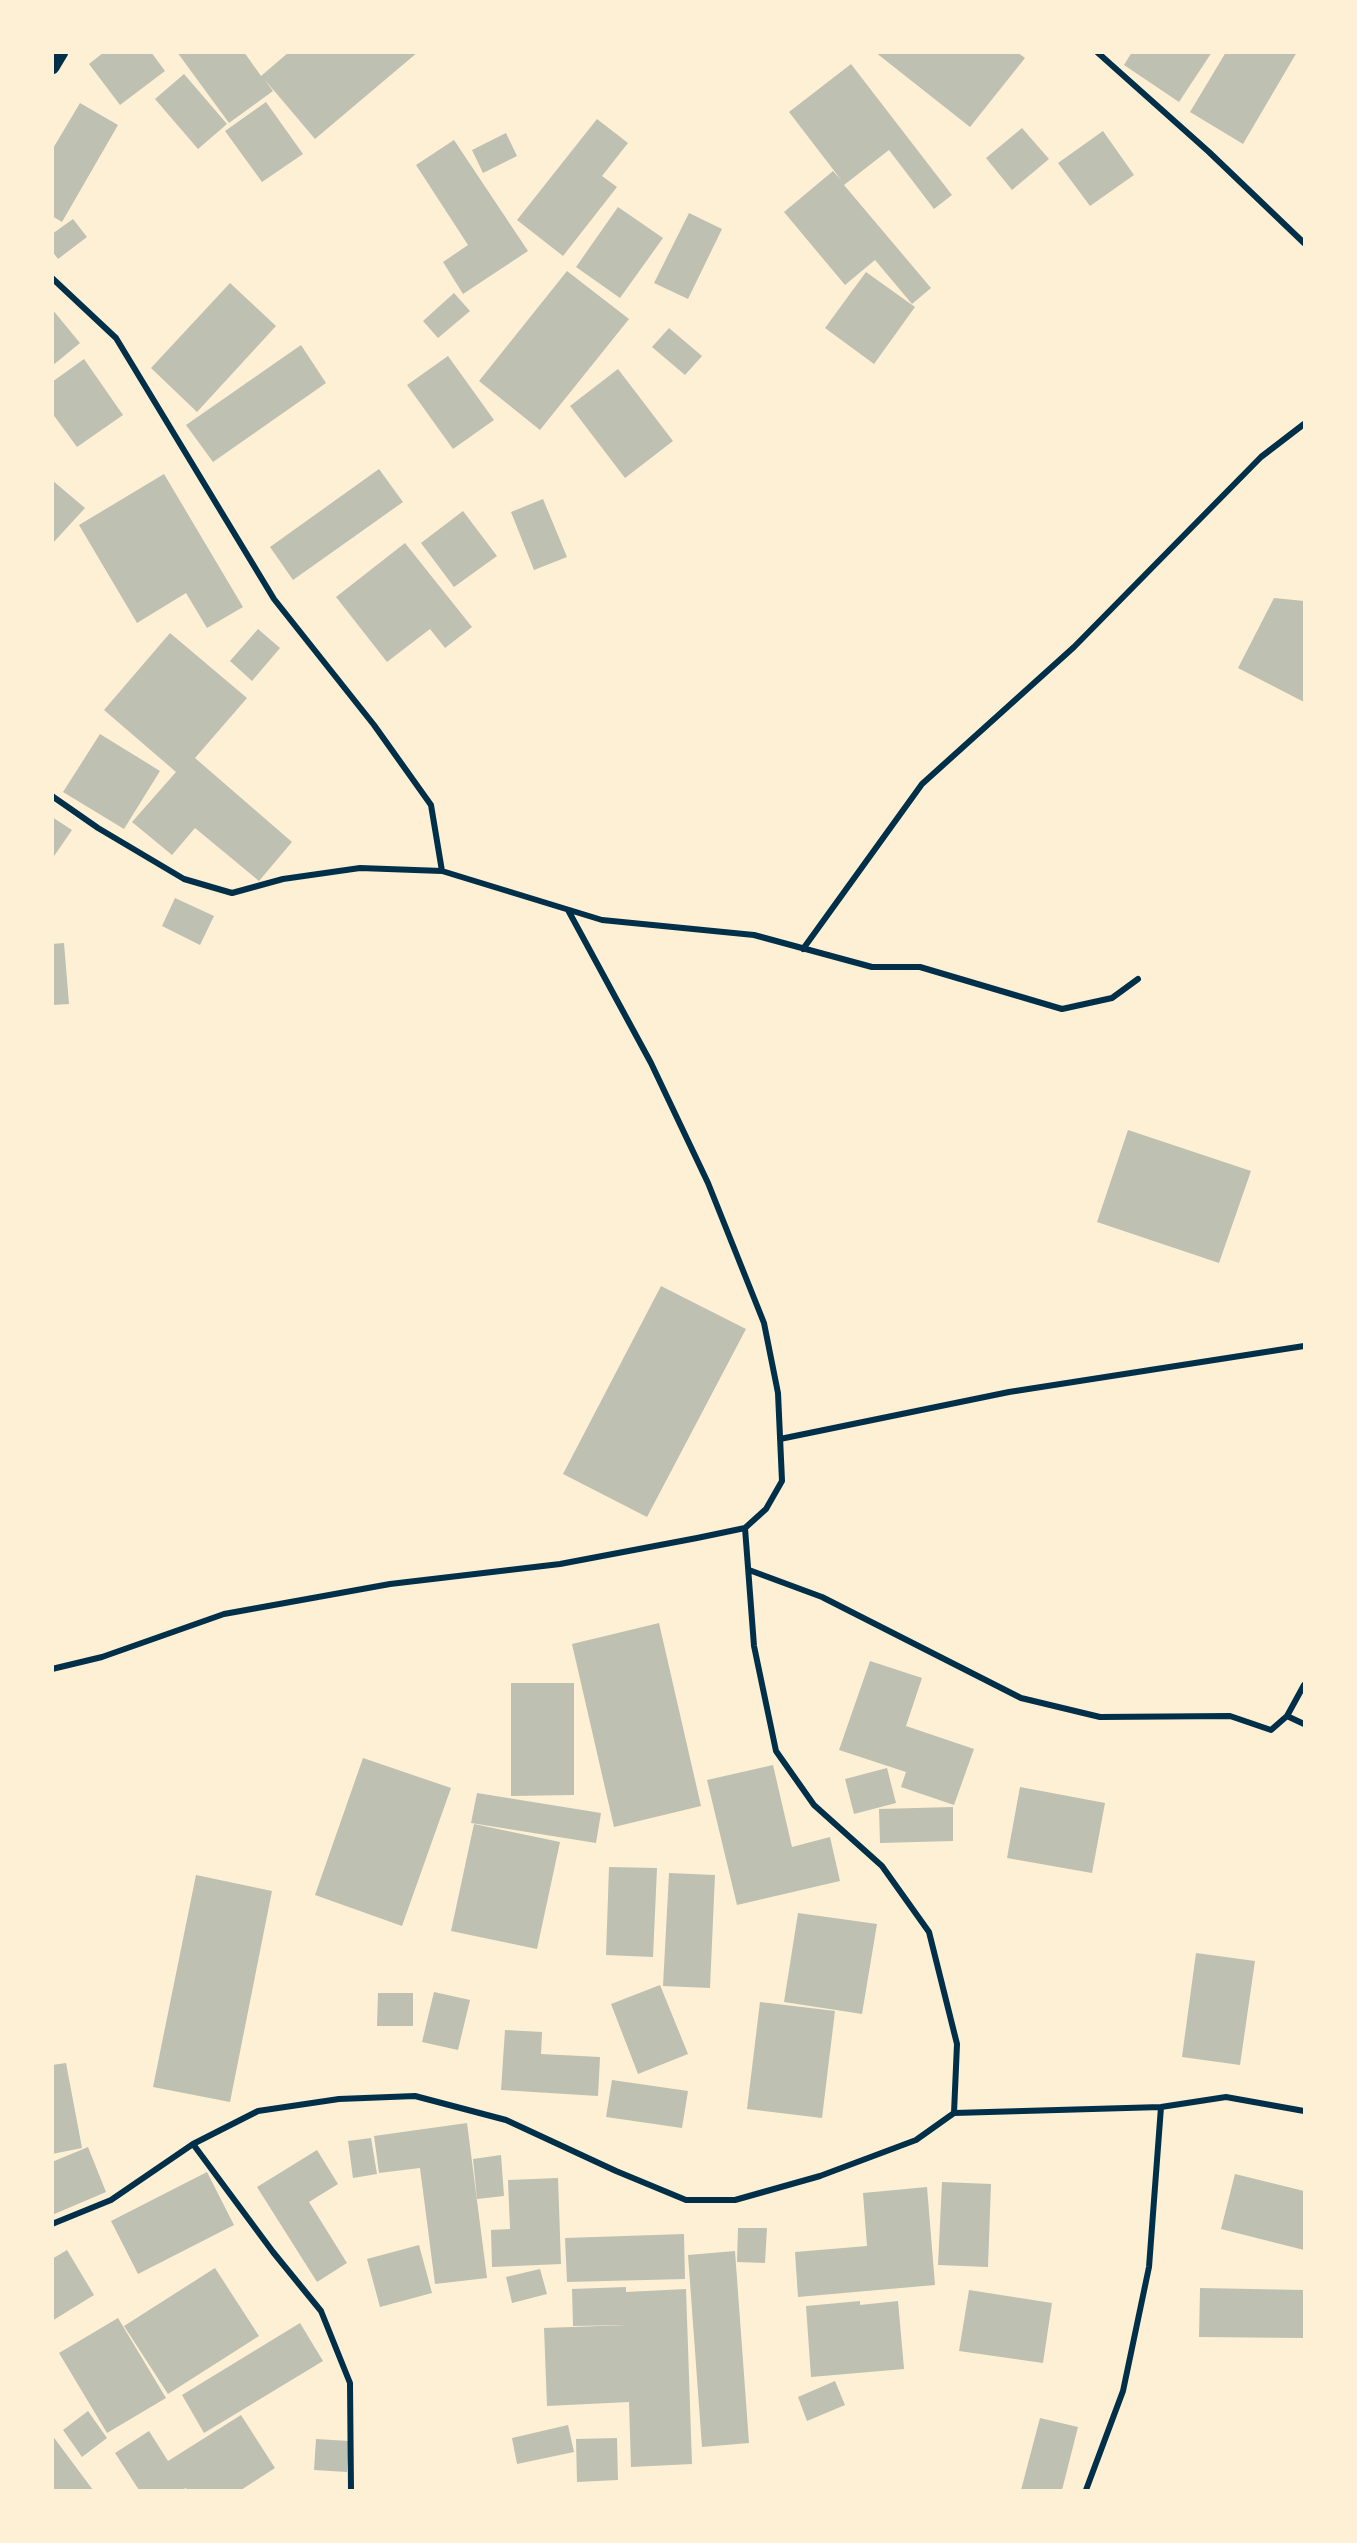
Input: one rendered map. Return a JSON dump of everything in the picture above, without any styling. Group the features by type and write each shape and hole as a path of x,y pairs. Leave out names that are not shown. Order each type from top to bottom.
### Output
{"main road":[{"path":"52,68 61,52"}],"street":[{"path":"1097,52 1209,152 1305,243"},
{"path":"52,278 116,338 274,599 374,725 431,805 442,871"},
{"path":"803,949 921,784 1074,647 1261,457 1305,424"},
{"path":"52,796 98,828 184,879 232,893 283,879 360,868 442,871 602,920 754,935 872,968 920,967 1062,1009 1112,998 1138,979"},
{"path":"52,1669 102,1657 224,1614 390,1584 560,1564 746,1528 766,1509 782,1481 778,1393 764,1323 708,1183 656,1073 568,910"},
{"path":"780,1439 1009,1392 1305,1346"},
{"path":"746,1528 754,1646 776,1751 814,1804 882,1866 929,1932 957,2044 954,2113"},
{"path":"748,1570 822,1597 1021,1698 1100,1717 1230,1716 1271,1730 1287,1716 1305,1685"},
{"path":"1287,1716 1305,1724"},
{"path":"52,2224 111,2200 194,2144 258,2111 339,2099 415,2096 506,2120 616,2171 686,2200 735,2200 820,2176 916,2139 954,2113 1161,2107 1226,2097 1305,2111"},
{"path":"1086,2490 1123,2391 1149,2266 1161,2107"},
{"path":"194,2144 273,2252 321,2311 350,2383 351,2490"}],"building":[{"path":"104,52 151,52 165,71 120,105 89,64"},
{"path":"177,52 244,52 261,76 289,52 418,52 315,139 265,80 273,91 229,123"},
{"path":"875,52 1017,52 1025,58 970,127"},
{"path":"1132,52 1212,52 1179,102 1124,65"},
{"path":"1226,52 1297,52 1243,144 1190,112"},
{"path":"851,64 952,195 934,209 889,150 844,185 931,288 912,304 875,260 845,285 784,212 833,171 842,181 789,112"},
{"path":"184,74 227,124 198,149 155,99"},
{"path":"266,102 303,154 262,182 225,131"},
{"path":"80,103 118,125 62,222 52,216 52,150"},
{"path":"597,119 628,143 602,176 617,187 563,256 517,220"},
{"path":"1022,128 1049,159 1012,190 986,158"},
{"path":"1103,131 1134,175 1090,206 1058,163"},
{"path":"506,133 517,156 483,173 472,150"},
{"path":"454,140 528,251 463,294 443,262 468,245 416,165"},
{"path":"618,207 663,238 620,298 576,267"},
{"path":"689,213 722,229 688,299 654,283"},
{"path":"73,219 87,237 58,259 52,251 52,234"},
{"path":"567,271 629,319 540,430 479,381"},
{"path":"866,272 915,307 874,364 825,328"},
{"path":"230,283 276,326 197,412 151,368"},
{"path":"454,293 470,311 438,338 423,321"},
{"path":"52,309 80,343 52,366"},
{"path":"669,328 702,356 685,375 652,347"},
{"path":"301,345 326,383 213,462 186,425"},
{"path":"448,356 494,420 453,449 407,385"},
{"path":"84,359 123,415 77,447 52,413 52,382"},
{"path":"618,369 673,441 625,478 570,406"},
{"path":"379,469 403,502 293,580 270,547"},
{"path":"164,474 243,607 207,628 186,593 137,623 79,525"},
{"path":"52,480 85,508 52,544"},
{"path":"543,499 567,557 534,570 511,512"},
{"path":"463,511 497,556 454,587 421,543"},
{"path":"405,543 472,627 445,648 430,629 387,662 336,597"},
{"path":"1274,598 1304,601 1304,702 1238,668"},
{"path":"258,629 280,648 252,681 230,661"},
{"path":"170,633 247,698 195,758 292,842 259,881 195,828 172,855 132,822 176,772 104,710"},
{"path":"100,734 160,771 124,829 63,792"},
{"path":"52,817 72,830 52,859"},
{"path":"175,898 214,916 200,945 162,926"},
{"path":"64,943 69,1004 52,1005 52,944"},
{"path":"1128,1130 1251,1171 1219,1263 1097,1222"},
{"path":"661,1286 746,1329 647,1517 563,1474"},
{"path":"659,1623 701,1806 614,1827 572,1644"},
{"path":"870,1661 922,1678 906,1726 974,1749 954,1805 901,1787 906,1772 839,1750"},
{"path":"511,1683 574,1683 574,1795 511,1796"},
{"path":"363,1758 451,1788 402,1926 315,1895"},
{"path":"773,1765 792,1847 830,1837 840,1881 737,1905 707,1780"},
{"path":"887,1768 896,1803 854,1814 845,1779"},
{"path":"1020,1787 1105,1803 1092,1873 1007,1858"},
{"path":"477,1793 601,1813 596,1843 471,1823"},
{"path":"953,1807 953,1841 880,1843 879,1809"},
{"path":"474,1824 560,1842 537,1949 451,1931"},
{"path":"609,1867 657,1868 653,1957 606,1955"},
{"path":"669,1873 715,1875 710,1988 663,1986"},
{"path":"196,1875 272,1891 230,2102 153,2087"},
{"path":"798,1913 877,1924 862,2014 784,2002"},
{"path":"1196,1953 1255,1961 1240,2065 1182,2057"},
{"path":"660,1985 688,2054 638,2074 611,2004"},
{"path":"434,1992 470,2000 458,2050 422,2042"},
{"path":"378,1993 413,1993 413,2026 377,2026"},
{"path":"760,2002 835,2011 822,2118 747,2109"},
{"path":"505,2030 542,2032 541,2054 600,2057 598,2096 501,2090"},
{"path":"66,2063 82,2148 52,2154 52,2065"},
{"path":"612,2080 688,2091 682,2128 606,2117"},
{"path":"467,2123 487,2278 435,2284 420,2168 379,2173 374,2136"},
{"path":"371,2138 377,2174 353,2178 348,2141"},
{"path":"88,2147 106,2192 52,2215 52,2162"},
{"path":"317,2150 338,2184 309,2202 347,2263 317,2282 257,2187"},
{"path":"501,2155 504,2196 477,2199 473,2159"},
{"path":"207,2172 234,2225 138,2274 111,2221"},
{"path":"1235,2174 1304,2191 1304,2250 1221,2229"},
{"path":"558,2178 561,2264 492,2267 491,2230 510,2229 508,2180"},
{"path":"942,2182 991,2184 988,2267 938,2265"},
{"path":"927,2187 935,2285 798,2297 795,2252 867,2246 863,2193"},
{"path":"738,2228 767,2228 765,2263 737,2262"},
{"path":"684,2234 685,2279 567,2282 565,2238"},
{"path":"419,2245 432,2293 380,2307 367,2259"},
{"path":"67,2250 94,2295 52,2321 52,2259"},
{"path":"735,2251 749,2443 702,2447 688,2255"},
{"path":"215,2268 259,2336 168,2394 124,2326"},
{"path":"540,2269 547,2294 512,2303 506,2277"},
{"path":"626,2287 626,2292 686,2289 692,2464 631,2467 629,2402 547,2406 544,2328 628,2325 573,2326 572,2289"},
{"path":"1200,2288 1304,2290 1304,2338 1199,2337"},
{"path":"969,2290 1052,2303 1043,2363 959,2351"},
{"path":"860,2301 860,2305 898,2301 904,2369 811,2377 806,2306"},
{"path":"118,2318 166,2398 107,2433 59,2353"},
{"path":"300,2323 323,2361 204,2433 182,2395"},
{"path":"835,2381 845,2405 807,2421 798,2397"},
{"path":"88,2411 107,2438 82,2457 63,2430"},
{"path":"241,2415 275,2468 241,2490 187,2490 186,2488 182,2490 139,2490 115,2453 149,2431 168,2461"},
{"path":"1040,2418 1078,2427 1062,2490 1021,2490"},
{"path":"568,2425 574,2452 517,2464 512,2438"},
{"path":"52,2435 93,2490 52,2490"},
{"path":"617,2438 618,2480 577,2482 576,2439"},
{"path":"316,2439 349,2441 347,2472 314,2470"}]}
